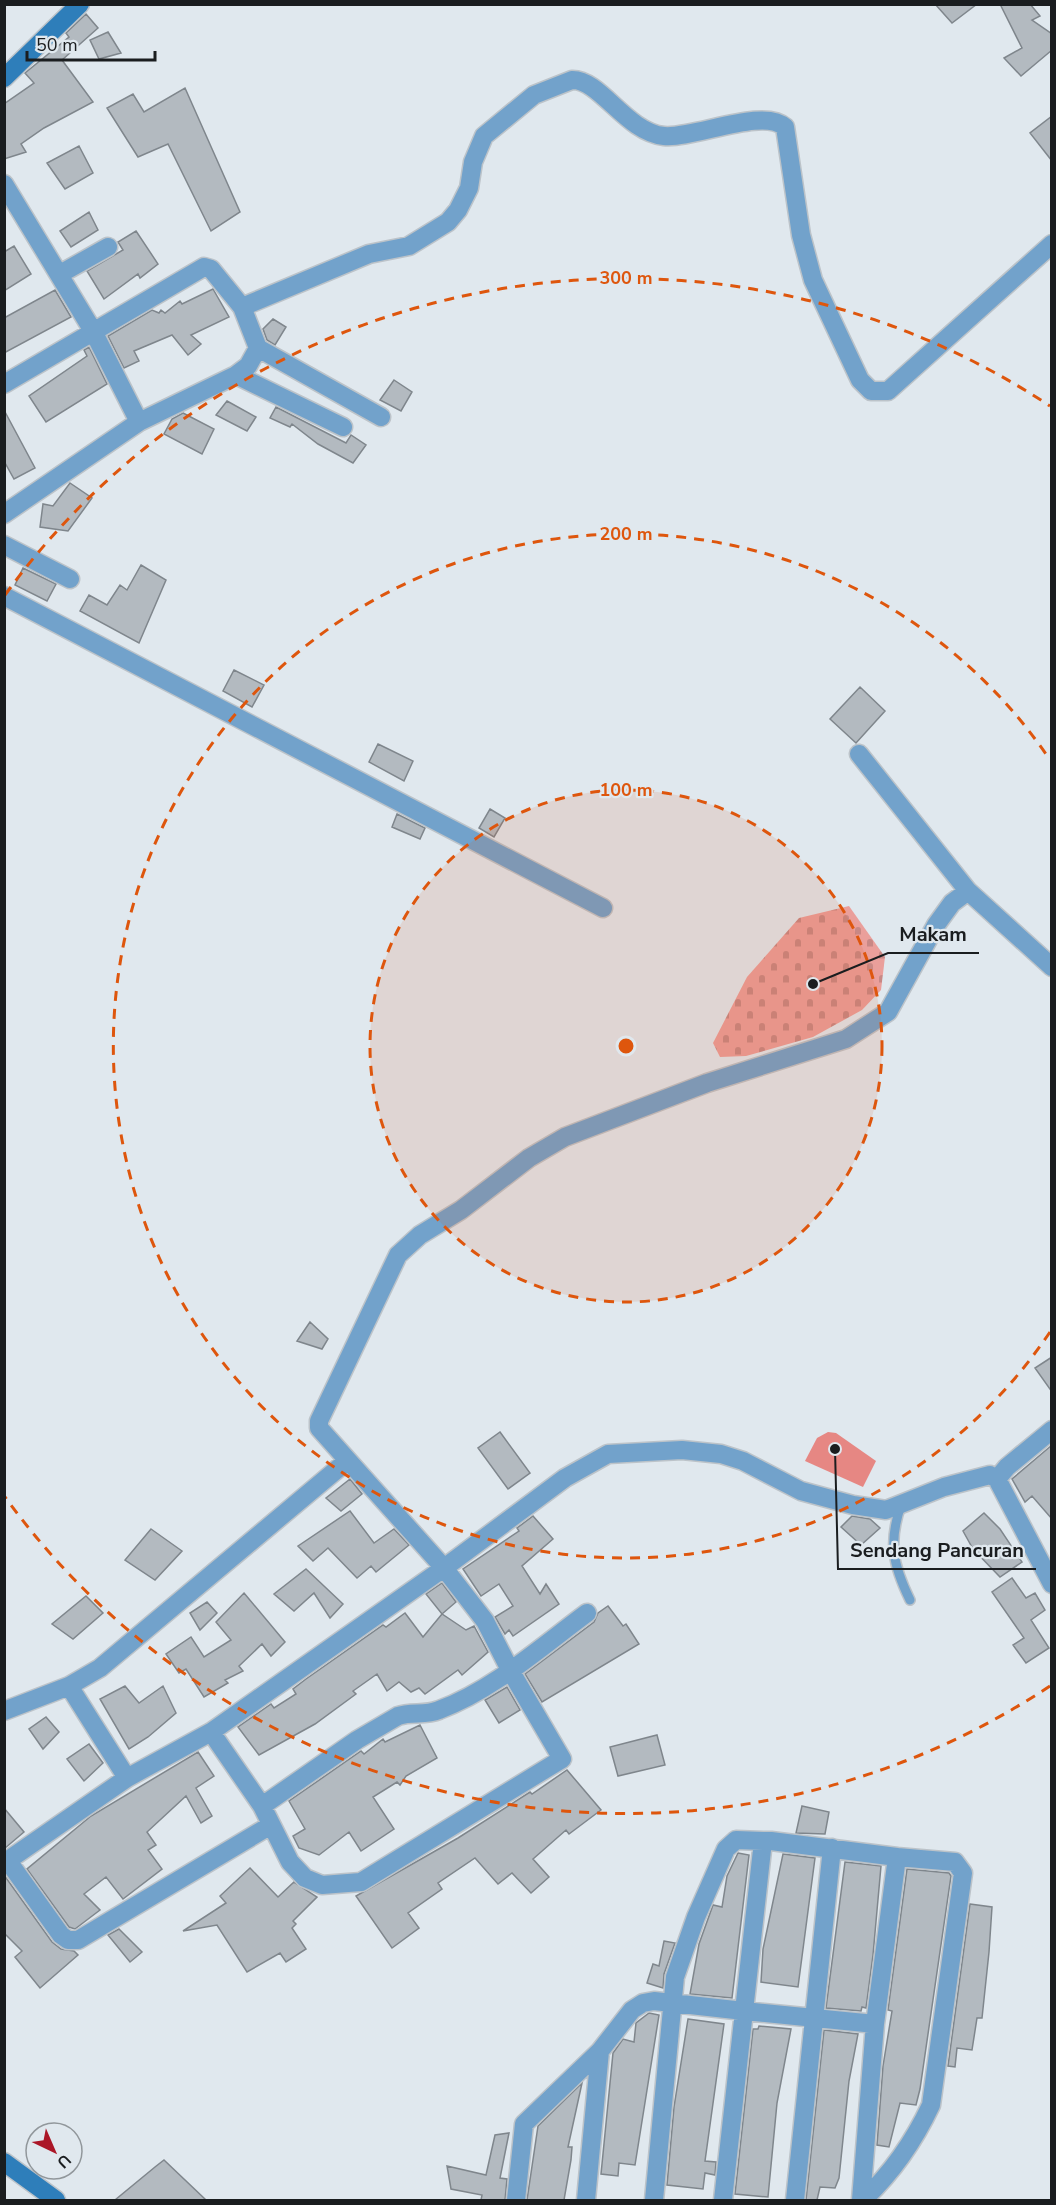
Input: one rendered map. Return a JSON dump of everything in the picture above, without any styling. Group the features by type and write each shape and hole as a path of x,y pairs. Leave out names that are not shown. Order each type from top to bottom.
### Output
{"street":[{"path":"4,78 80,4"},
{"path":"242,307 369,254 409,246 448,222 458,210 469,188 473,162 484,136 534,95 572,80 578,80 595,89 624,117 652,134 671,136 765,119 785,127 801,234 813,280 860,380 871,391 888,391 1052,244"},
{"path":"4,184 93,331 139,422"},
{"path":"60,274 108,246"},
{"path":"4,384 204,267 211,269 242,307 258,348 381,417"},
{"path":"4,514 139,422 236,375 248,366 258,348"},
{"path":"236,375 343,427"},
{"path":"4,545 70,579"},
{"path":"4,596 603,908"},
{"path":"859,753 968,891 1052,967"},
{"path":"211,1732 262,1806 290,1862 305,1878 322,1885 360,1882 562,1759 510,1670 485,1621 444,1568 319,1428 319,1421 398,1255 420,1235 461,1210 529,1158 565,1137 707,1083 846,1039 888,1012 936,925 952,903 968,891"},
{"path":"997,1479 1007,1467 1052,1430"},
{"path":"272,1826 78,1940 68,1940 61,1935 6,1862 127,1778 211,1732 444,1568 565,1478 608,1454 682,1450 721,1454 743,1461 801,1491 853,1505 886,1510 966,1480 990,1475 997,1479 1052,1584"},
{"path":"4,1711 69,1686 100,1668 347,1461"},
{"path":"262,1806 357,1740 398,1716 428,1714 442,1709 510,1670 587,1613"},
{"path":"69,1686 127,1778"},
{"path":"654,2200 672,2002 679,1960 726,1849 736,1840 763,1840 955,1862 963,1873 931,2105 921,2126 888,2177 862,2200"},
{"path":"723,2200 763,1840"},
{"path":"795,2200 812,2018 832,1848"},
{"path":"862,2200 875,2024 897,1857"},
{"path":"516,2200 524,2124 600,2051 632,2010 643,2003 672,2002 875,2024"},
{"path":"586,2200 600,2051"},
{"path":"4,2162 56,2200"}],"lane":[{"path":"901,1505 896,1519 893,1555 895,1568 910,1600"}],"green space":[{"path":"849,906 885,957 881,990 862,1010 813,1037 746,1056 720,1057 713,1043 747,977 799,918"}],"shaded area":[{"path":"828,1432 836,1433 876,1461 863,1487 805,1461 817,1438"}],"building":[{"path":"935,4 977,4 952,23"},
{"path":"1000,4 1030,4 1040,16 1032,20 1052,34 1052,50 1021,76 1004,58 1022,48"},
{"path":"86,14 98,28 62,60 93,102 44,128 21,144 26,152 4,159 4,104 34,83 25,73 69,37 66,33"},
{"path":"108,32 121,53 99,59 90,40"},
{"path":"185,88 240,212 211,231 168,144 138,157 107,108 133,94 144,112"},
{"path":"1052,116 1052,161 1030,133"},
{"path":"79,146 93,173 65,189 47,163"},
{"path":"89,212 98,230 71,247 60,231"},
{"path":"136,231 158,264 140,278 138,274 104,299 87,271 123,250 118,242"},
{"path":"14,246 31,274 4,291 4,252"},
{"path":"213,289 229,317 191,335 201,344 188,355 172,335 134,351 139,361 124,368 108,336 152,310 159,313 161,310 165,313 180,301 182,304"},
{"path":"55,290 71,317 4,353 4,318"},
{"path":"273,319 286,327 275,345 267,340 263,329"},
{"path":"89,347 107,384 46,422 29,396 87,356 84,350"},
{"path":"394,380 412,392 401,411 380,400"},
{"path":"227,401 256,417 247,431 216,415"},
{"path":"276,407 346,443 351,435 366,445 353,463 318,444 292,424 290,427 270,418"},
{"path":"4,410 35,468 14,479 4,461"},
{"path":"183,413 214,429 202,454 164,434 172,419"},
{"path":"70,483 92,498 68,531 40,527 43,504 53,506"},
{"path":"141,565 166,580 139,643 80,611 89,595 107,605 120,585 127,590"},
{"path":"23,568 56,584 47,601 15,585"},
{"path":"234,670 264,685 252,707 223,691"},
{"path":"860,687 885,711 856,743 830,719"},
{"path":"378,744 413,761 404,781 369,762"},
{"path":"490,809 505,818 494,837 479,828"},
{"path":"397,814 425,828 420,839 392,827"},
{"path":"310,1322 328,1339 322,1349 297,1341"},
{"path":"1052,1357 1052,1392 1035,1368"},
{"path":"500,1432 530,1473 508,1489 478,1448"},
{"path":"1052,1445 1052,1519 1032,1496 1025,1502 1012,1479"},
{"path":"350,1479 362,1494 341,1511 326,1498"},
{"path":"350,1511 374,1543 394,1529 409,1545 376,1572 371,1566 357,1578 328,1548 313,1561 298,1546"},
{"path":"984,1513 1000,1529 1022,1562 1000,1577 973,1549 963,1531"},
{"path":"533,1516 553,1539 522,1566 540,1594 546,1584 559,1604 513,1636 509,1630 505,1634 495,1617 513,1606 499,1584 481,1596 463,1569 519,1531 517,1528"},
{"path":"852,1516 870,1519 880,1528 861,1545 841,1527"},
{"path":"151,1529 182,1551 155,1580 125,1560"},
{"path":"306,1569 343,1604 330,1618 314,1593 294,1611 274,1594"},
{"path":"1012,1578 1026,1598 1035,1593 1045,1610 1031,1620 1049,1648 1026,1663 1013,1645 1024,1638 992,1592"},
{"path":"442,1583 456,1602 442,1614 426,1594"},
{"path":"244,1593 285,1642 271,1656 262,1644 239,1666 243,1671 225,1680 228,1683 204,1697 186,1669 179,1673 166,1654 191,1637 204,1657 231,1640 216,1622"},
{"path":"86,1596 103,1613 73,1639 52,1624"},
{"path":"207,1602 217,1613 200,1630 190,1613"},
{"path":"608,1606 623,1626 626,1624 639,1644 542,1702 525,1674 594,1622 598,1613"},
{"path":"405,1613 423,1637 442,1614 466,1630 474,1626 488,1652 462,1675 458,1670 425,1694 419,1688 411,1692 399,1682 387,1691 377,1674 353,1691 356,1694 315,1724 259,1755 238,1727 271,1704 274,1708 296,1694 293,1689 306,1679 383,1625 386,1627"},
{"path":"125,1686 139,1703 163,1686 176,1713 148,1737 129,1749 100,1699"},
{"path":"507,1687 520,1710 499,1723 485,1700"},
{"path":"46,1717 59,1732 43,1749 29,1729"},
{"path":"420,1725 437,1758 406,1776 400,1785 397,1782 373,1797 394,1829 361,1851 349,1832 319,1855 299,1848 293,1836 305,1829 289,1801 361,1751 364,1754 383,1739 385,1742"},
{"path":"657,1735 665,1765 618,1776 610,1747"},
{"path":"89,1744 103,1763 84,1781 67,1759"},
{"path":"198,1752 214,1776 196,1788 212,1816 201,1823 186,1796 147,1832 156,1845 148,1850 162,1869 123,1899 106,1877 84,1894 100,1910 75,1929 69,1927 27,1869 91,1816"},
{"path":"567,1770 601,1810 569,1834 566,1830 533,1859 549,1877 531,1893 512,1873 498,1884 475,1858 438,1883 442,1889 408,1913 419,1928 392,1948 356,1896 458,1838 530,1792 532,1794"},
{"path":"802,1806 829,1812 825,1834 796,1833"},
{"path":"4,1808 24,1832 4,1849"},
{"path":"738,1853 749,1855 732,1998 690,1994 699,1944 713,1905 722,1907 727,1876"},
{"path":"783,1854 815,1858 798,1987 761,1982 763,1949"},
{"path":"845,1862 881,1866 866,2008 862,2007 861,2011 826,2008"},
{"path":"250,1868 278,1897 294,1882 317,1897 293,1921 296,1924 292,1928 306,1949 286,1962 280,1953 247,1972 217,1925 183,1931 226,1903 220,1896"},
{"path":"907,1869 949,1873 951,1876 920,2089 916,2105 900,2103 889,2147 877,2145 883,2066 892,2011 888,2010"},
{"path":"4,1875 52,1942 61,1949 74,1951 78,1955 40,1988 15,1957 22,1951 4,1933"},
{"path":"970,1904 992,1907 989,1952 982,2018 977,2018 972,2050 957,2048 955,2067 948,2066"},
{"path":"119,1929 142,1952 130,1962 108,1935"},
{"path":"664,1941 675,1943 664,1974 663,1988 647,1983 653,1964 659,1966"},
{"path":"649,2013 659,2015 635,2165 619,2163 618,2176 601,2174 613,2053 623,2039 634,2042 636,2023"},
{"path":"688,2019 724,2024 705,2161 716,2162 715,2175 705,2173 703,2189 667,2185 674,2107"},
{"path":"759,2026 791,2029 777,2103 768,2197 735,2194 753,2029 758,2029"},
{"path":"824,2030 858,2034 849,2081 839,2178 835,2188 820,2187 817,2200 806,2200"},
{"path":"582,2083 568,2147 572,2147 564,2200 527,2200 538,2126"},
{"path":"509,2133 500,2178 507,2179 505,2200 481,2200 482,2195 451,2189 447,2166 486,2175 495,2135"},
{"path":"164,2160 206,2200 115,2200 155,2167"}],"place":[{"name":"Makam","path":"813,984"},
{"name":"Sendang Pancuran","path":"835,1449"}]}
